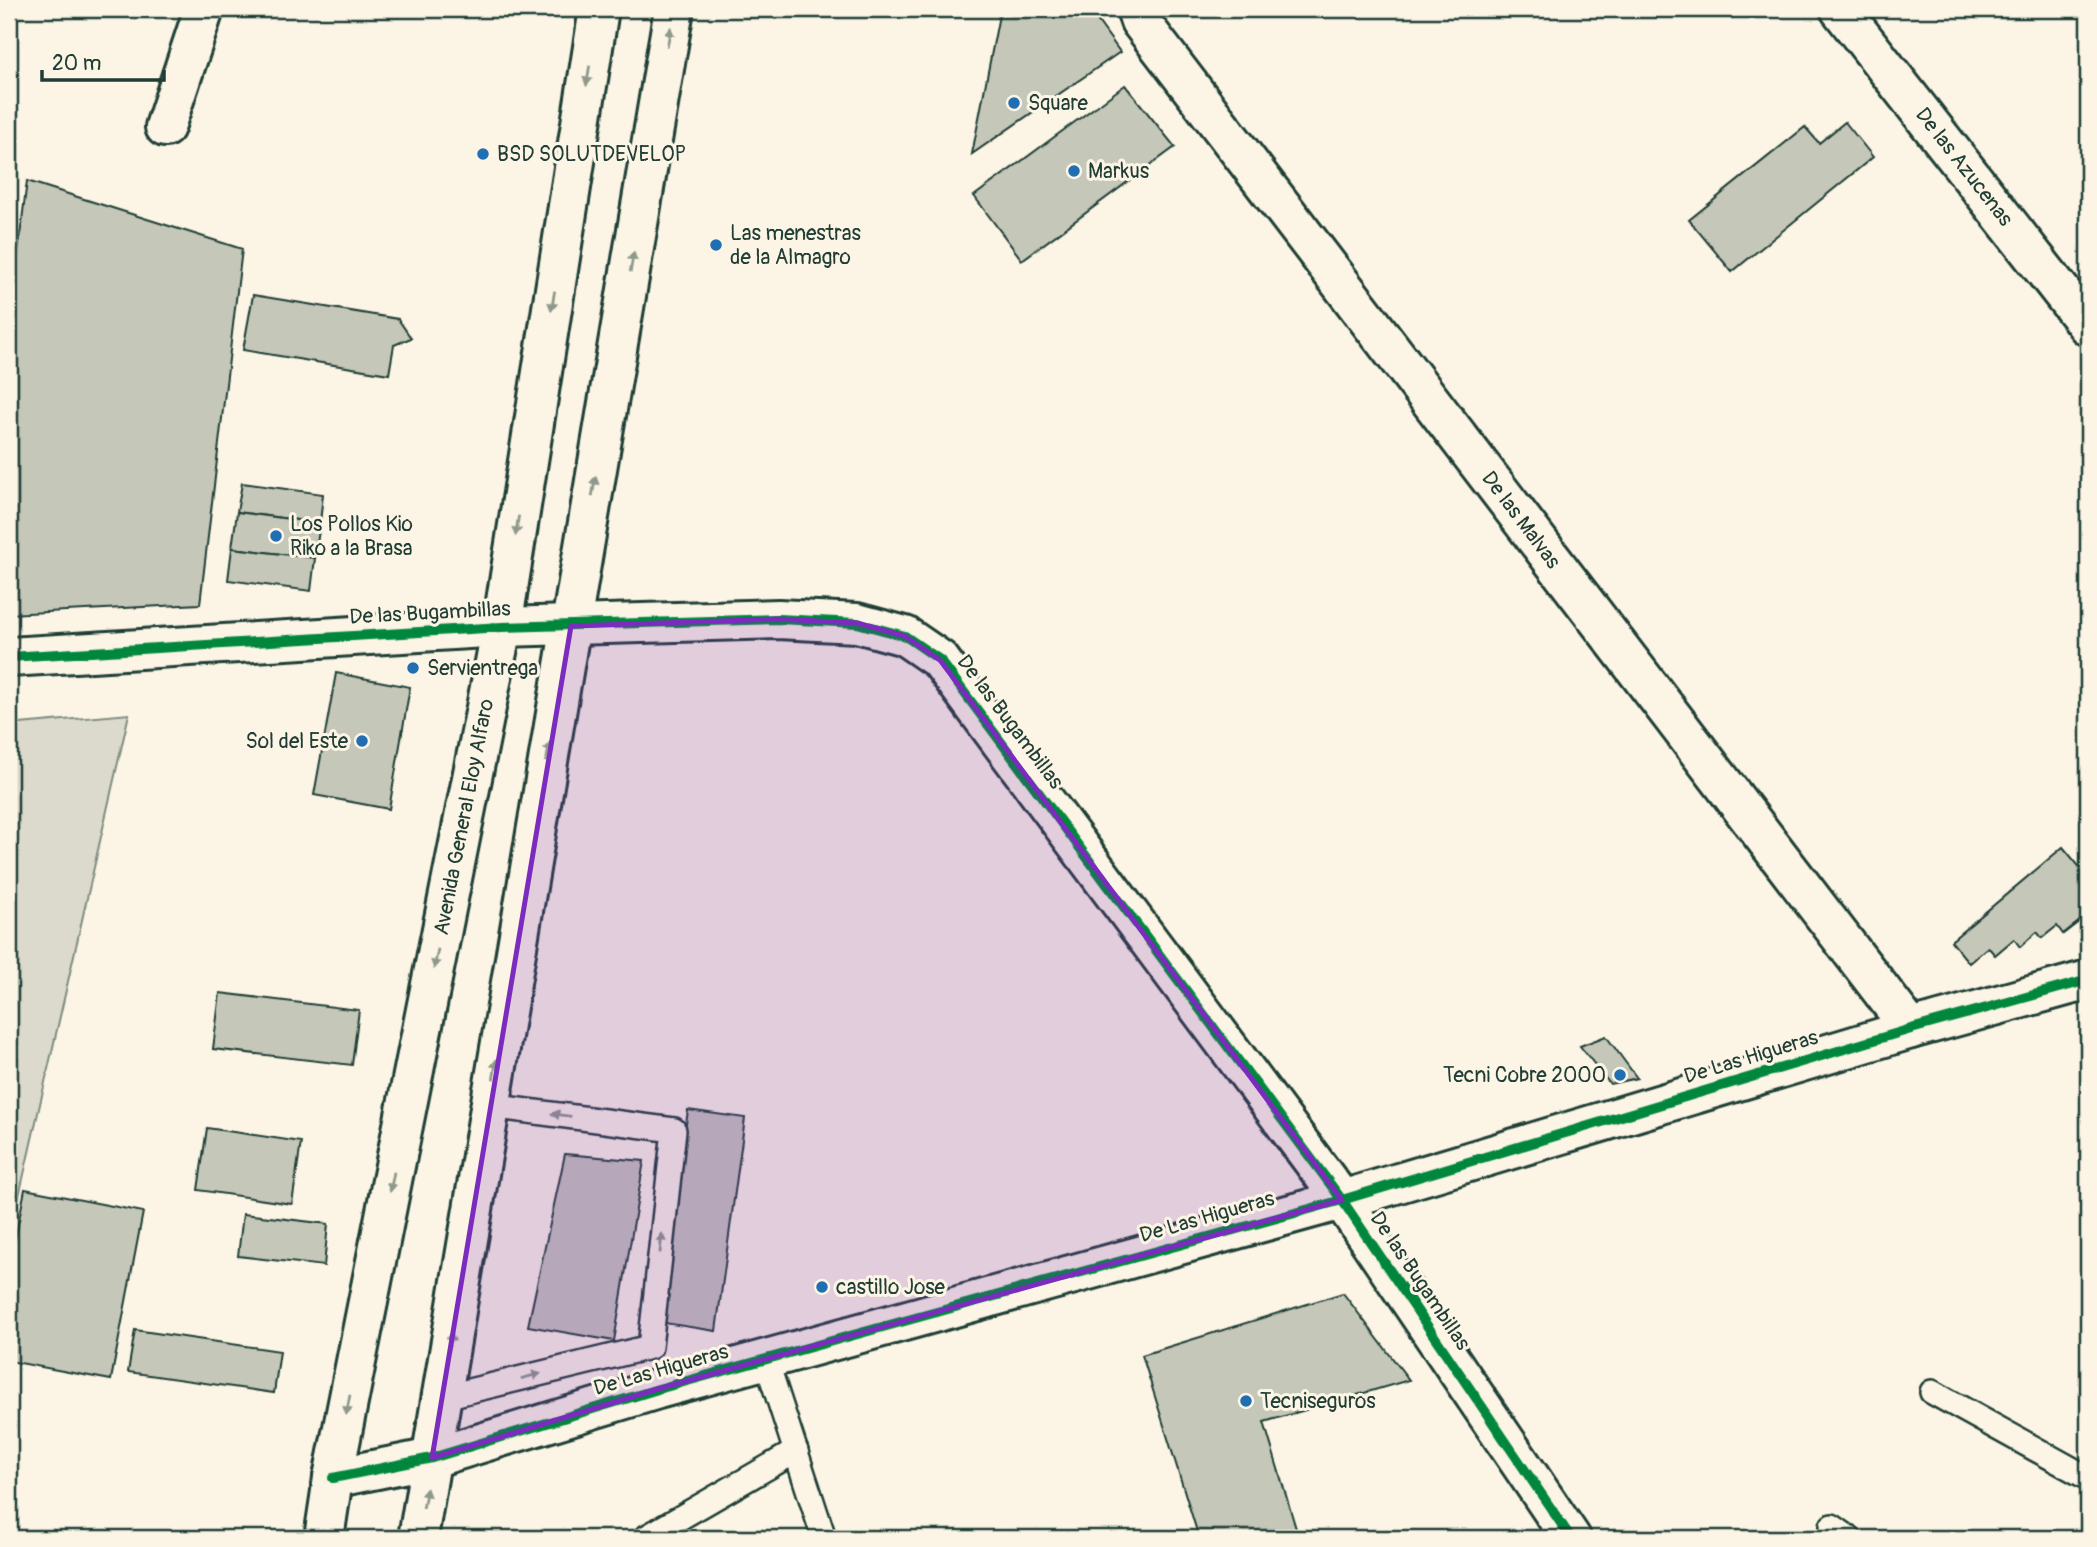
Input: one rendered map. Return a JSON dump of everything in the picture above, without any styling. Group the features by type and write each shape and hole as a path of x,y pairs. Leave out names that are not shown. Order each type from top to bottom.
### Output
{"street":[{"path":"165,127 204,9"},
{"name":"Avenida General Eloy Alfaro","path":"324,1538 333,1478 502,627 599,9"},
{"path":"418,1538 674,9"},
{"name":"De las Malvas","path":"1136,9 1140,21 1911,1029"},
{"name":"De las Azucenas","path":"1840,9 2088,326"},
{"name":"De las Bugambillas","path":"9,657 502,627 778,619 857,623 905,636 940,660 1342,1200 1571,1538"},
{"name":"De Las Higueras","path":"333,1478 432,1458 658,1389 1342,1200 1911,1029 2088,980"}],"lane":[{"path":"489,1106 674,1130 650,1347 658,1389"},
{"path":"440,1398 650,1347"},
{"path":"766,1360 824,1538"},
{"path":"1932,1392 2088,1478"},
{"path":"645,1538 796,1451"}],"highlighted area":[{"path":"778,619 857,623 905,636 940,660 1342,1200 658,1389 432,1458 571,626"}],"shaded area":[{"path":"129,714 9,1240 9,725"}],"building":[{"name":"Square","path":"1005,9 1089,9 1120,52 972,154 999,15"},
{"name":"Markus","path":"1125,85 1175,147 1022,260 974,196"},
{"path":"1845,122 1873,157 1732,272 1689,220 1805,127 1819,143"},
{"path":"27,181 242,249 200,604 9,614 9,322"},
{"path":"253,295 398,319 411,338 394,345 389,374 243,350"},
{"path":"242,483 323,494 320,523 237,512"},
{"name":"Los Pollos Kio Riko a la Brasa","path":"237,512 320,523 315,558 232,548"},
{"path":"232,548 315,558 311,591 228,580"},
{"name":"Sol del Este","path":"336,673 410,687 389,809 314,795"},
{"path":"2063,847 2088,877 2088,931 2080,921 2063,934 2057,926 2042,938 2037,932 2020,947 2014,939 1995,955 1988,947 1969,963 1951,941"},
{"path":"220,993 359,1010 352,1065 213,1049"},
{"path":"1606,1036 1637,1078 1610,1084 1580,1046"},
{"path":"688,1110 745,1118 716,1331 658,1322"},
{"path":"207,1128 301,1142 292,1204 198,1190"},
{"path":"565,1154 644,1161 614,1341 528,1326"},
{"path":"25,1189 143,1212 111,1380 9,1361 9,1271"},
{"path":"243,1214 328,1224 324,1266 238,1256"},
{"name":"Tecniseguros","path":"1343,1293 1409,1380 1264,1422 1297,1532 1289,1538 1199,1538 1142,1355"},
{"path":"135,1330 280,1351 274,1393 128,1372"}],"cycle path":[{"path":"9,657 502,627 778,619 857,623 905,636 940,660 1342,1200 1571,1538"},
{"path":"333,1478 432,1458 658,1389 1342,1200 1911,1029 2088,980"}],"place":[{"name":"Square","path":"1014,103"},
{"name":"BSD SOLUTDEVELOP","path":"483,154"},
{"name":"Markus","path":"1074,171"},
{"name":"Las menestras de la Almagro","path":"716,245"},
{"name":"Los Pollos Kio Riko a la Brasa","path":"276,536"},
{"name":"Servientrega","path":"413,668"},
{"name":"Sol del Este","path":"362,741"},
{"name":"Tecni Cobre 2000","path":"1620,1075"},
{"name":"castillo Jose","path":"822,1287"},
{"name":"Tecniseguros","path":"1246,1401"}]}
